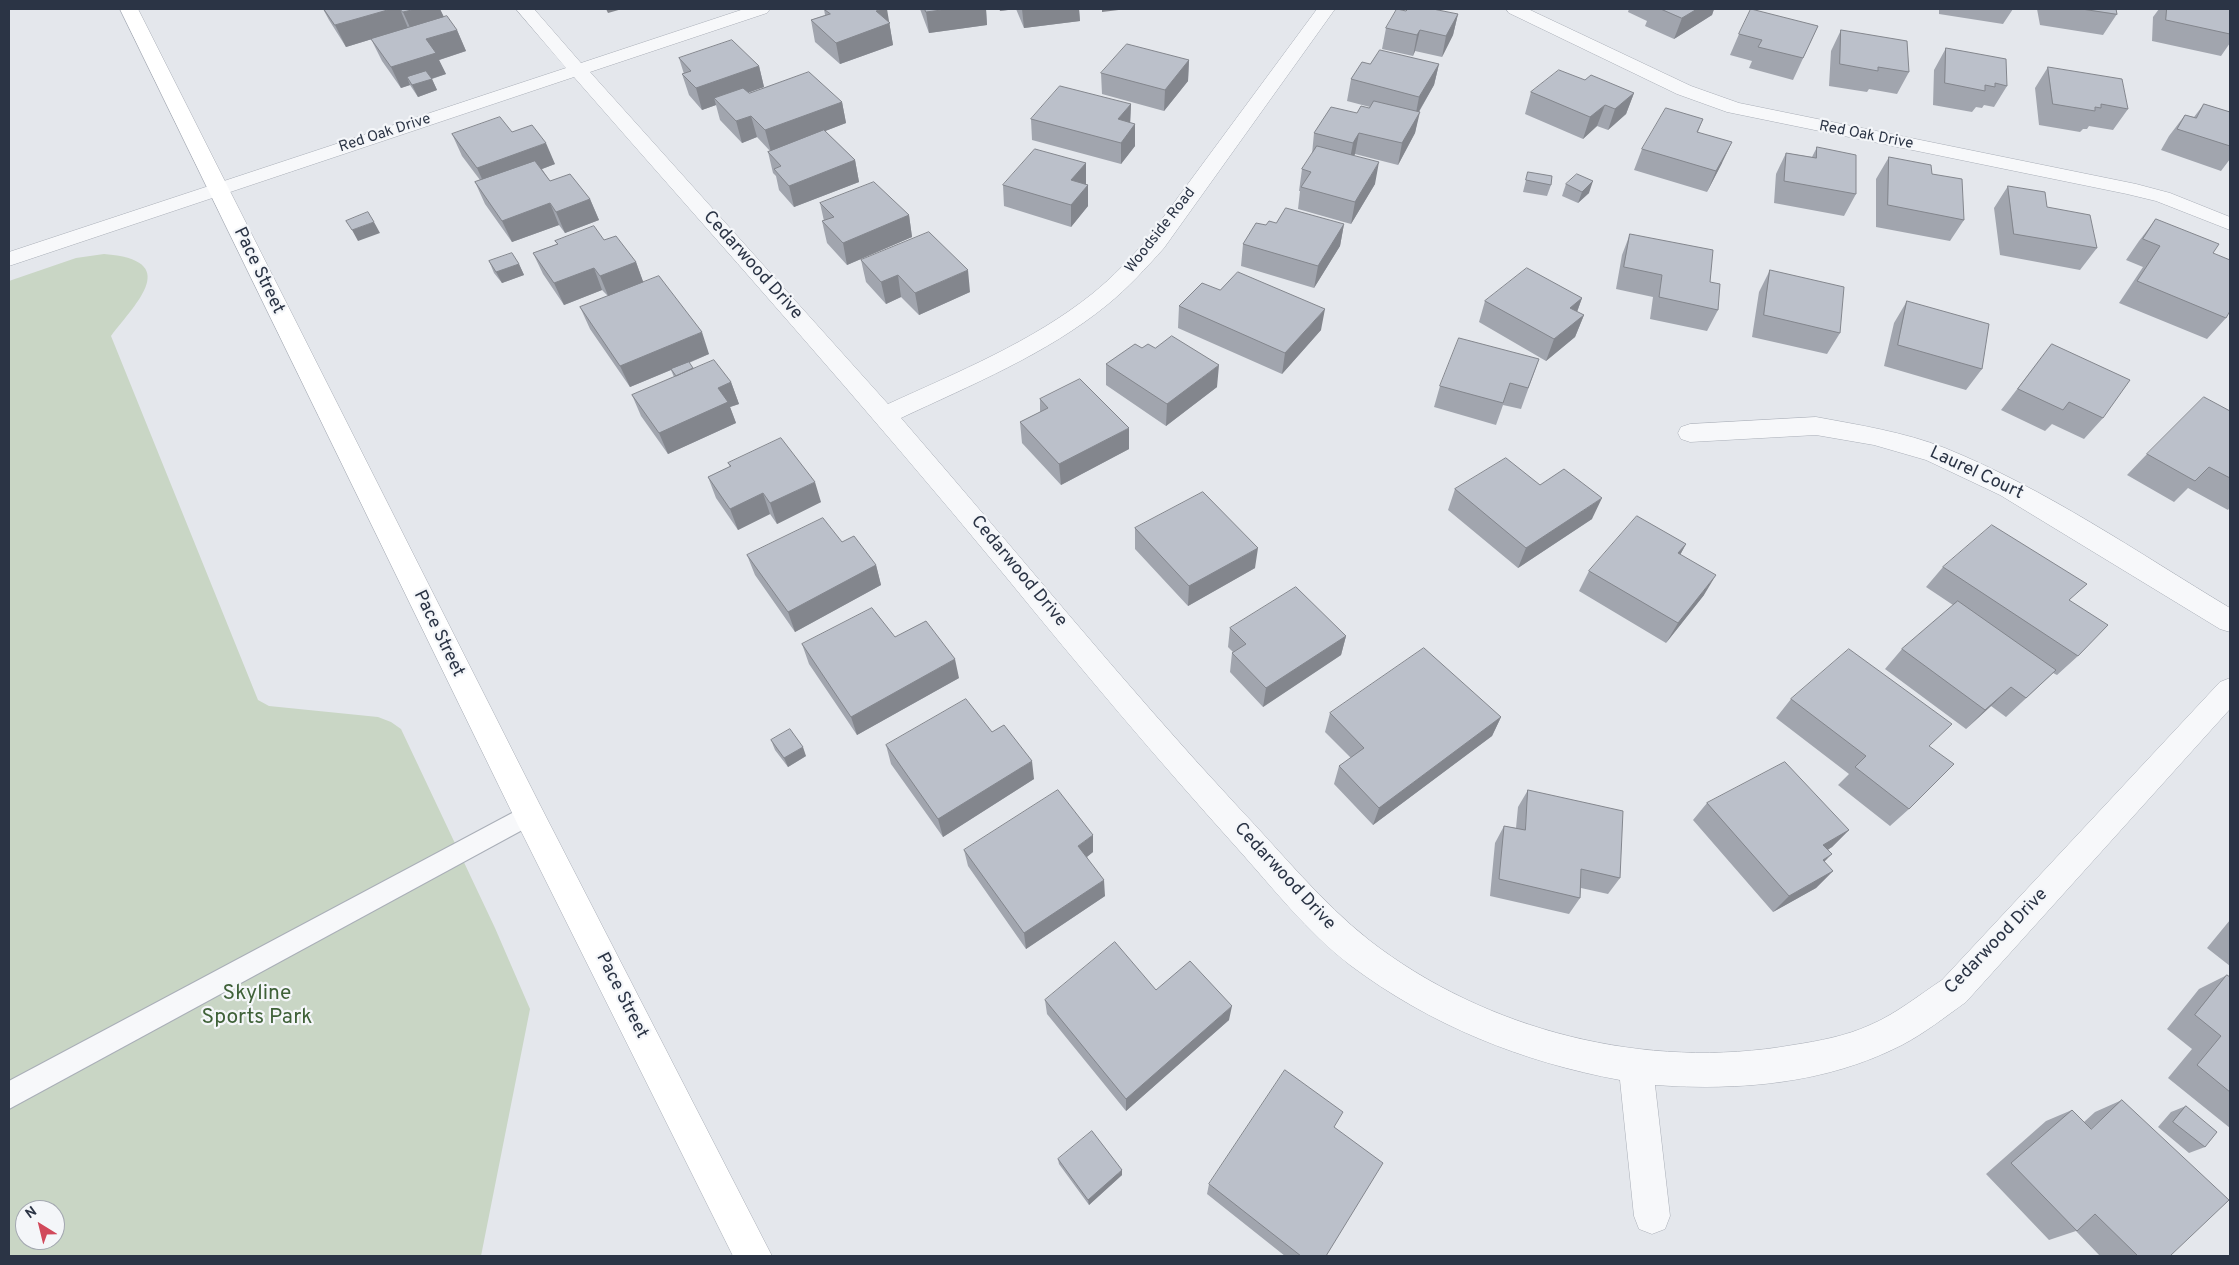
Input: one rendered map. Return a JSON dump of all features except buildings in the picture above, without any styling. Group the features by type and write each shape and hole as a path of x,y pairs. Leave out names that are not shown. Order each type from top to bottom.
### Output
{"main road":[{"name":"Pace Street","path":"129,9 217,190 529,815 753,1256"}],"street":[{"name":"Cedarwood Drive","path":"525,9 577,70 886,416 1206,794 1334,930 1361,953 1442,1004 1504,1031 1559,1050 1636,1068 1682,1071 1732,1071 1794,1064 1852,1049 1881,1038 1954,991 2230,690"},
{"name":"Red Oak Drive","path":"9,259 761,9"},
{"name":"Woodside Road","path":"886,416 1033,343 1084,312 1127,275 1156,243 1326,9"},
{"name":"Red Oak Drive","path":"1514,9 1684,90 1719,103 1788,120 2129,188 2179,203 2230,224"},
{"name":"Laurel Court","path":"1690,433 1816,426 1874,436 1935,454 2017,492 2230,621"},
{"path":"1636,1068 1652,1216"}],"lane":[{"path":"9,1096 529,815"}],"green space":[{"name":"Skyline Sports Park","path":"104,254 128,258 142,265 147,274 146,284 141,297 111,336 258,700 269,706 378,717 391,722 401,729 495,928 530,1009 481,1256 9,1256 9,281 76,258"}]}
